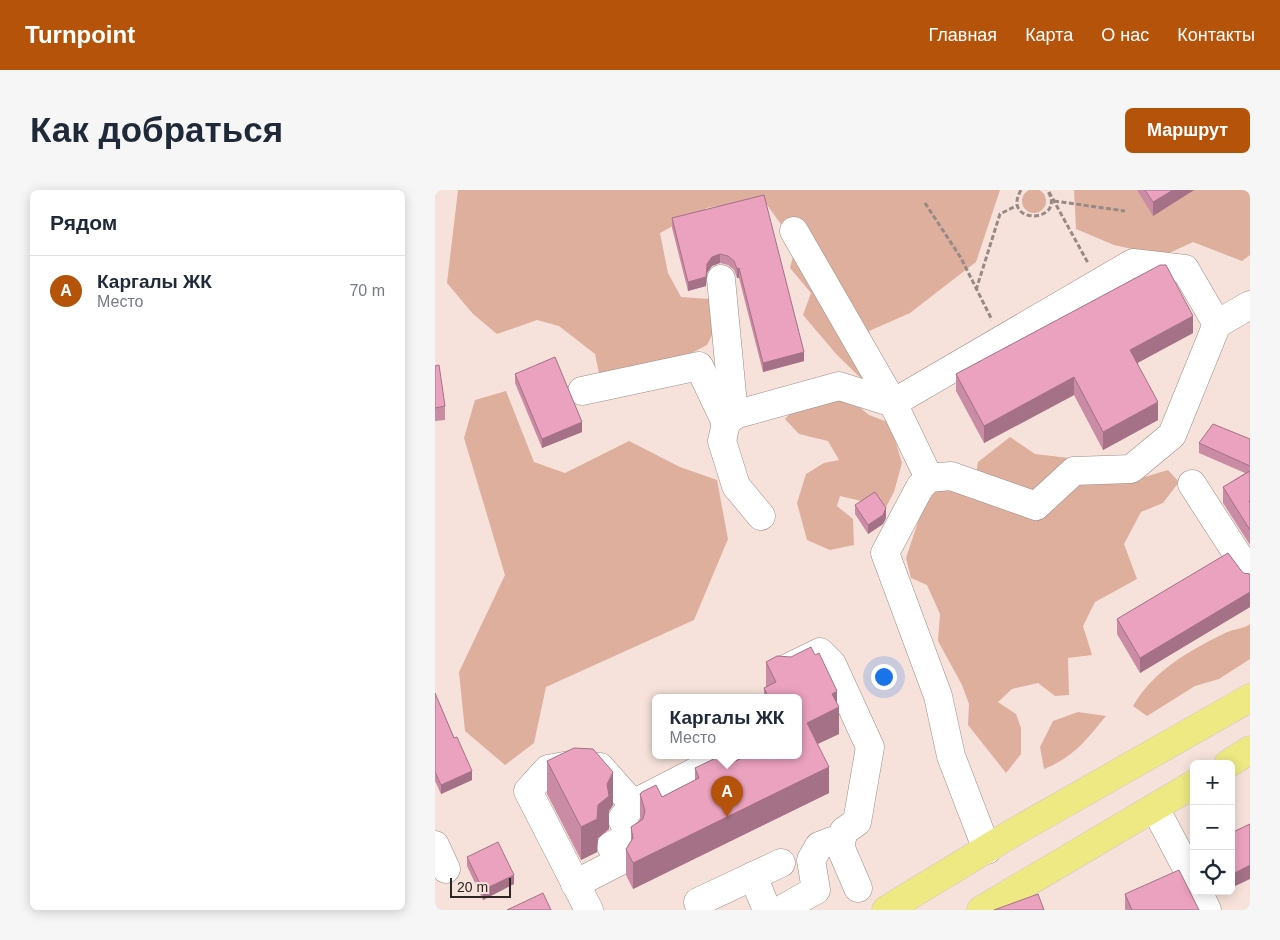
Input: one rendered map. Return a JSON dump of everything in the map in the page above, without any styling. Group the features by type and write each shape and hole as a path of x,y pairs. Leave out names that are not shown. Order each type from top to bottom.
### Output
{"main road":[{"path":"1158,750 1250,682"},
{"path":"886,910 1250,698"},
{"path":"1234,760 1250,750"},
{"path":"981,910 1190,786"}],"street":[{"path":"794,231 893,403 929,478"},
{"path":"730,419 839,386 893,403 1133,263 1185,269 1217,324"},
{"path":"721,279 730,419 722,441 736,486 761,516"},
{"path":"987,850 951,756 939,696 885,553 920,487 929,478 951,476 1036,506 1074,472 1131,469 1172,435 1217,324 1250,305"},
{"path":"582,391 699,366 730,419"},
{"path":"1193,484 1250,574"},
{"path":"785,669 820,652 832,664 871,747 857,822 845,831 840,846"},
{"path":"575,884 618,862 611,846 630,836 622,819 633,804 720,759"},
{"path":"589,910 528,791 548,769 570,765 600,767 633,804"},
{"path":"1155,808 1190,874"},
{"path":"781,910 816,890 811,860 819,846 832,841 840,846 858,888"},
{"path":"435,845 446,869"},
{"path":"693,907 781,863"},
{"path":"753,876 767,910"},
{"path":"1201,895 1207,910"}],"path":[{"path":"1021,190 1018,205 1025,214 1035,217 1041,216 1049,208 1051,203 1048,191"},
{"path":"1048,191 1099,283"},
{"path":"1054,201 1125,211"},
{"path":"925,203 961,258 1003,339"},
{"path":"976,290 1000,214 1018,205"}],"shaded area":[{"path":"1034,189 1042,193 1046,201 1042,209 1034,213 1026,209 1022,201 1026,193"},
{"path":"458,190 1000,190 976,262 910,313 869,331 882,366 872,389 837,355 803,315 811,293 790,268 796,245 762,198 707,208 660,233 668,273 681,297 709,299 715,329 707,345 661,369 600,378 595,354 559,326 537,320 497,334 473,314 447,283"},
{"path":"1074,190 1250,190 1250,255 1242,261 1193,242 1163,256 1114,245 1076,229"},
{"path":"506,391 534,462 565,473 629,441 680,467 717,480 728,539 694,620 546,687 534,743 505,765 465,731 459,672 505,575 464,438 475,400"},
{"path":"845,395 869,415 890,423 902,463 894,492 886,507 840,496 837,506 853,519 854,545 830,550 807,540 797,503 806,474 824,463 839,460 828,441 799,434 785,419 800,403"},
{"path":"1010,437 1035,454 1086,460 1131,481 1168,470 1179,482 1163,503 1141,512 1124,544 1137,579 1095,602 1083,626 1092,655 1068,658 1069,695 1055,696 1038,683 1012,689 998,702 1016,714 1021,728 1021,754 1006,773 968,725 969,704 962,685 938,641 940,614 927,585 911,578 906,558 921,513 937,488 973,494 978,462"},
{"path":"1250,624 1250,659 1219,679 1195,686 1147,716 1133,706 1151,682 1173,663 1225,633"},
{"path":"1078,712 1106,716 1086,740 1072,753 1044,769 1040,747 1053,721"}],"building":[{"path":"1145,190 1173,190 1153,202"},
{"path":"764,195 804,352 763,363 739,268 737,269 734,261 728,256 720,254 712,257 707,264 706,277 688,282 672,218"},
{"path":"1160,265 1166,265 1193,316 1130,350 1158,402 1103,432 1074,377 984,426 956,374"},
{"path":"555,357 582,422 542,439 515,374"},
{"path":"439,365 445,406 435,408 435,366"},
{"path":"1213,424 1250,439 1250,466 1199,443"},
{"path":"1250,471 1249,501 1250,530 1223,487"},
{"path":"875,492 886,508 883,515 868,525 855,505"},
{"path":"1228,553 1243,573 1250,574 1250,592 1140,658 1117,619"},
{"path":"811,647 815,655 819,653 837,691 832,694 839,707 807,723 829,767 633,863 626,849 633,838 631,827 643,819 645,811 640,794 642,792 656,785 662,797 699,778 695,768 714,759 722,759 725,766 740,759 802,759 802,694 767,694 764,688 776,682 766,662 777,656 791,657"},
{"path":"435,693 454,738 457,737 472,771 441,785 435,772"},
{"path":"574,748 593,749 613,772 607,784 609,796 598,805 597,819 581,827 547,761"},
{"path":"1250,824 1250,865 1235,873 1235,850 1235,831"},
{"path":"498,842 514,875 483,890 467,857"},
{"path":"1179,870 1199,910 1132,910 1125,894"},
{"path":"543,893 551,910 507,910"},
{"path":"1038,894 1044,910 994,910"}],"place":[{"name":"Каргалы ЖК","path":"727,817"}]}
